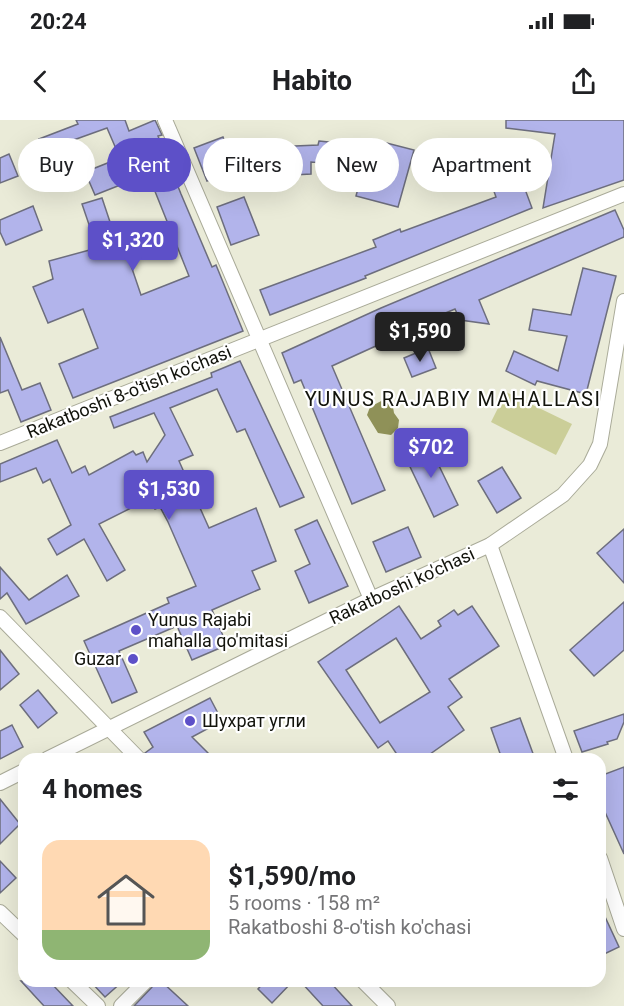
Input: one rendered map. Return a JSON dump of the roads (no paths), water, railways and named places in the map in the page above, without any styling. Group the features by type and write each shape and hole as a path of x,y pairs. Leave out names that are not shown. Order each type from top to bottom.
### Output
{"street":[{"path":"165,120 370,598"},
{"name":"Rakatboshi 8-o'tish ko'chasi","path":"0,443 624,194"},
{"name":"Rakatboshi ko'chasi","path":"60,753 370,598 490,545 563,495 577,482 596,455 624,301"},
{"path":"490,545 564,753"},
{"path":"0,617 132,753"},
{"path":"0,783 18,774"},
{"path":"606,876 624,929"},
{"path":"0,912 18,929"},
{"path":"78,987 98,1006"},
{"path":"121,1006 140,987"},
{"path":"369,987 388,1006"}],"place":[{"name":"Yunus Rajabi mahalla qo'mitasi","path":"136,630"},
{"name":"Guzar","path":"133,659"},
{"name":"Шухрат угли","path":"190,721"}],"district":[{"name":"YUNUS RAJABIY MAHALLASI","path":"453,399"}]}
